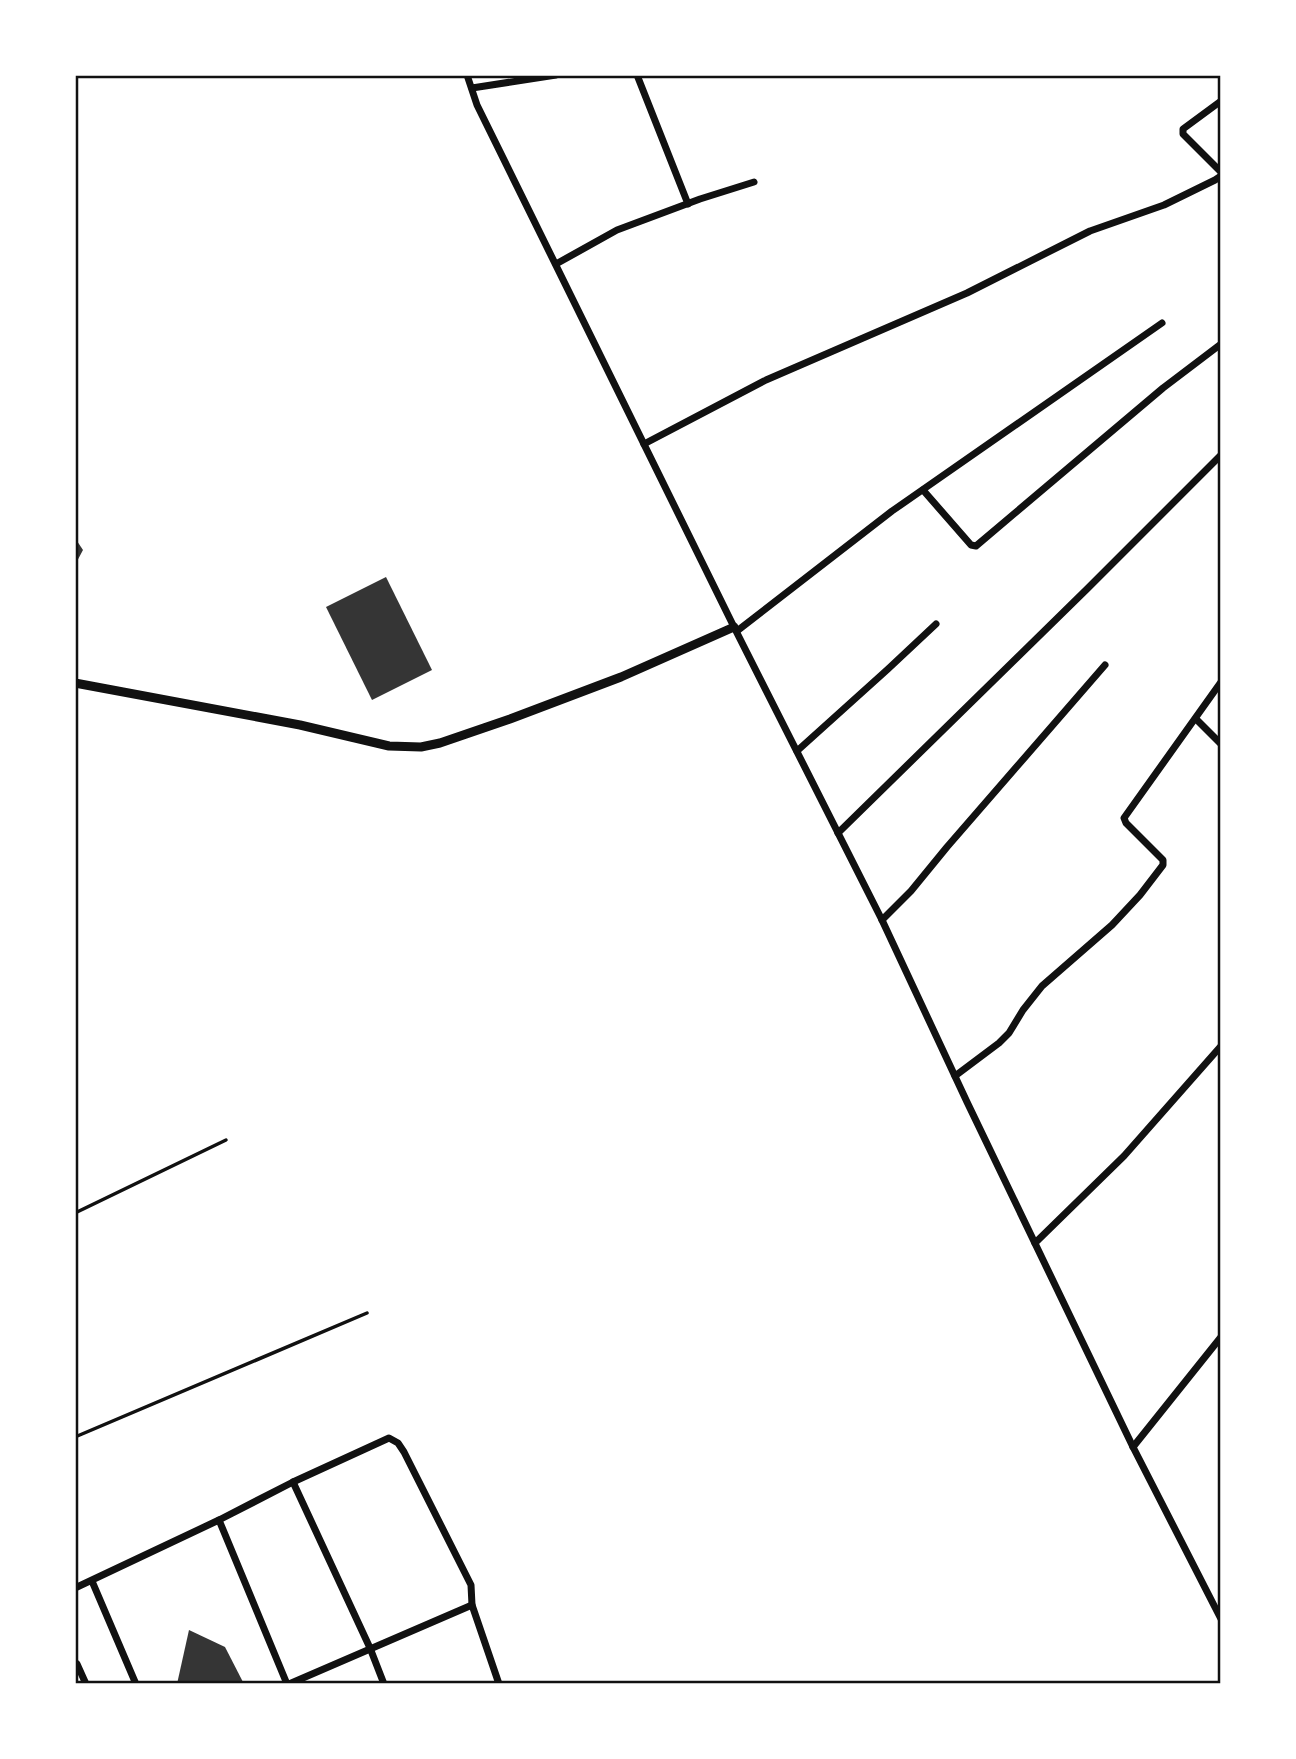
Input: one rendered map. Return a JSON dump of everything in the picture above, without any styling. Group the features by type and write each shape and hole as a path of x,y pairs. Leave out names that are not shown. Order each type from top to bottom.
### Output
{"street":[{"path":"467,75 477,105 735,629 882,919 1133,1447 1221,1619"},
{"path":"472,88 556,75"},
{"path":"636,75 688,204"},
{"path":"644,444 766,380 967,293 1090,231 1164,205 1221,174 1183,134 1183,129 1221,101"},
{"path":"556,264 617,230 754,182"},
{"path":"75,683 300,725 389,746 421,747 440,743 621,677 735,629 892,511 1162,323"},
{"path":"923,490 971,545 976,546 1163,388 1221,344"},
{"path":"838,833 1221,455"},
{"path":"797,751 936,624"},
{"path":"882,919 911,891 1105,665"},
{"path":"955,1076 1009,1033 1042,986 1112,925 1140,895 1163,864 1163,860 1124,818 1221,682"},
{"path":"1196,719 1221,744"},
{"path":"1035,1243 1124,1156 1221,1046"},
{"path":"1133,1447 1221,1338"},
{"path":"75,1588 389,1438 398,1443 404,1451 471,1585 472,1605 499,1684"},
{"path":"293,1482 384,1684"},
{"path":"219,1520 288,1684 472,1605"},
{"path":"92,1581 136,1684"},
{"path":"77,1664 86,1684"}],"lane":[{"path":"75,1213 226,1140"},
{"path":"75,1437 367,1313"}],"building":[{"path":"75,538 83,550 75,565"},
{"path":"386,577 432,670 372,700 326,607"},
{"path":"189,1630 225,1647 244,1684 177,1684"}]}
